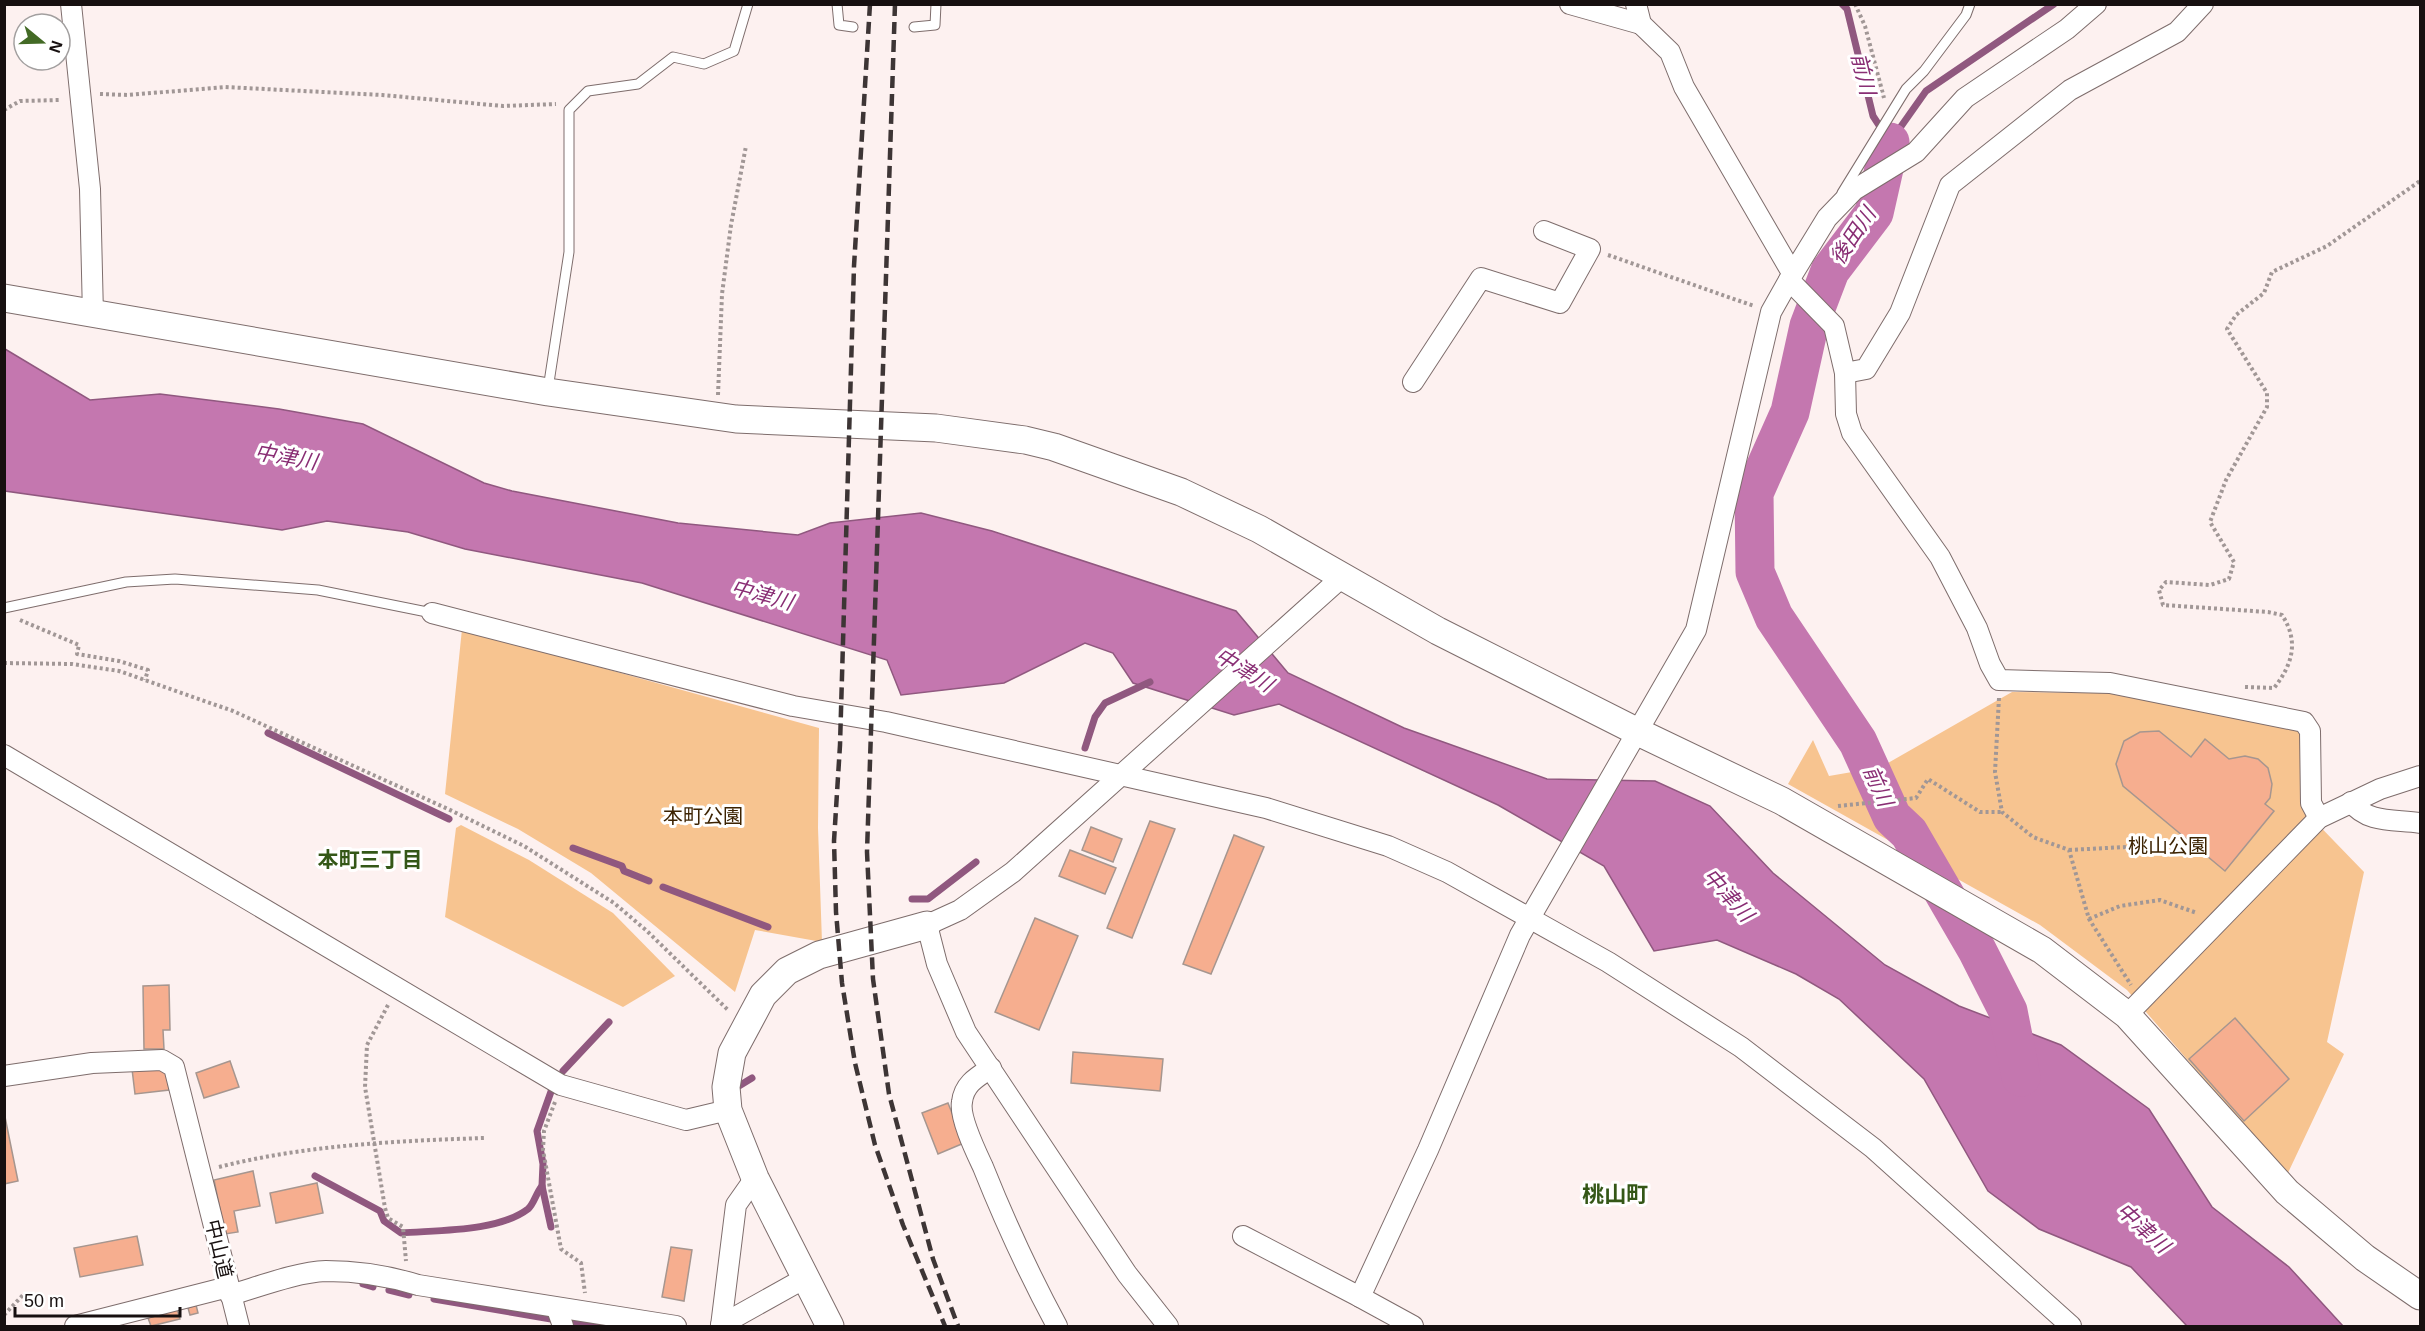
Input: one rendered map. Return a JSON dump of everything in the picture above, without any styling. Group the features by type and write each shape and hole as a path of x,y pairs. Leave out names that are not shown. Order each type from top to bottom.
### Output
{"street":[{"path":"71,4 91,200 93,315"},
{"path":"1570,4 1641,24 1670,52 1684,87 1793,281 1834,326 1845,373 1846,414 1852,433 1940,557 1977,628 1990,664 1999,680 2110,683 2304,722 2310,731 2312,803 2319,818"},
{"path":"1636,4 1641,24"},
{"path":"1360,1297 1428,1150 1499,980 1533,912 1696,630 1772,312 1793,281 1827,218 1854,190 1916,153 1965,98 2067,29 2096,4"},
{"path":"1845,373 1866,369 1900,313 1950,185 2070,90 2177,32 2203,4"},
{"path":"1413,382 1481,278 1560,303 1590,249 1545,231"},
{"path":"4,298 548,392 717,416 811,425 936,428 1025,440 1054,447 1181,492 1259,529 1634,739 1782,801 2006,927 2080,977 2135,1008 2287,1192 2365,1258 2421,1296"},
{"path":"830,1326 755,1178 728,1110 726,1087 732,1053 764,995 787,971 819,955 927,925 960,910 1013,872 1342,577"},
{"path":"432,613 792,706 886,723 1119,777 1266,808 1388,846 1533,912 1741,1047 1873,1148 2071,1326"},
{"path":"4,755 561,1085 686,1120 728,1110"},
{"path":"2135,1008 2319,818 2350,802 2421,776"},
{"path":"2350,802 2360,813 2374,818 2421,823"},
{"path":"927,925 937,964 966,1032 1127,1274 1168,1326"},
{"name":"中山道","path":"4,1077 92,1063 162,1060 174,1067 239,1326"},
{"path":"991,1068 970,1083 963,1093 961,1105 973,1144 1022,1261 1057,1326"},
{"path":"721,1326 736,1205 755,1178"},
{"path":"1243,1236 1413,1326"},
{"path":"75,1326 324,1271 392,1277 418,1286 560,1318 587,1312 676,1326"},
{"path":"721,1326 807,1277"}],"lane":[{"path":"548,392 569,252 569,110 588,91 638,84 673,57 704,64 734,51 748,4"},
{"path":"837,4 839,25 853,27"},
{"path":"914,27 935,26 936,4"},
{"path":"1827,218 1894,106 1966,15 1970,4"},
{"path":"6,607 126,582 175,579 318,590 432,613"}],"path":[{"path":"1855,4 1864,26 1881,92 1887,102 1894,106"},
{"path":"4,110 20,101 225,87 503,106 575,104"},
{"path":"717,416 722,294 731,225 746,146"},
{"path":"2233,686 2274,688 2284,675 2293,656 2290,628 2282,615 2268,612 2163,605 2158,590 2166,582 2210,585 2229,579 2234,562 2210,522 2226,480 2267,407 2267,393 2227,329 2236,315 2264,293 2272,272 2327,246 2421,181"},
{"path":"1590,249 1772,312"},
{"path":"6,607 15,618 79,645 77,654 119,661 148,670 145,680"},
{"path":"4,663 72,664 119,671 145,680 232,711 308,744 524,846 614,903 745,1026"},
{"path":"1999,680 1995,772 2002,812"},
{"path":"1836,806 1916,798 1928,779 1980,812 2002,812 2033,837 2069,850 2163,845"},
{"path":"2069,850 2089,919 2123,975 2135,1008"},
{"path":"2089,919 2120,906 2160,900 2197,913"},
{"path":"397,989 367,1045 365,1087 388,1218 403,1227 405,1237"},
{"path":"561,1085 544,1131 543,1150 561,1249 580,1263 587,1312"},
{"path":"200,1172 256,1158 374,1142 484,1138"},
{"path":"4,1315 23,1294"}],"green space":[{"name":"本町公園","path":"462,629 819,728 818,828 822,942 755,930 735,992 591,873 518,829 445,794"},
{"name":"桃山公園","path":"2012,692 2107,693 2304,727 2304,810 2364,872 2327,1042 2344,1054 2287,1175 2127,990 2040,925 1788,784 1813,740 1829,776 1881,767"},
{"path":"461,825 529,860 613,913 675,976 623,1007 445,917 456,828"}],"water":[{"name":"中津川","path":"5,349 90,400 160,394 279,409 363,424 484,483 512,491 678,523 798,535 830,523 921,513 992,531 1236,611 1288,673 1404,728 1547,779 1655,781 1710,806 1773,873 1885,965 1959,1006 2061,1045 2149,1109 2212,1207 2289,1267 2343,1326 2187,1326 2131,1267 2039,1229 1988,1191 1924,1079 1839,999 1796,974 1717,940 1654,951 1604,866 1498,805 1279,704 1234,715 1133,683 1113,653 1085,643 1004,683 901,695 887,660 642,583 465,549 408,532 327,521 282,530 5,491"}],"building":[{"path":"2159,731 2191,757 2205,739 2229,759 2245,756 2258,759 2268,768 2272,784 2270,798 2265,804 2274,811 2225,871 2123,786 2116,764 2124,741 2140,732"},
{"path":"1150,821 1175,829 1132,938 1107,928"},
{"path":"1091,827 1122,839 1113,862 1082,850"},
{"path":"1234,835 1264,847 1211,974 1183,964"},
{"path":"1070,850 1116,868 1105,894 1059,876"},
{"path":"1035,918 1078,936 1039,1030 995,1012"},
{"path":"169,985 170,1030 163,1030 164,1049 144,1049 143,986"},
{"path":"2235,1018 2289,1079 2244,1121 2189,1059"},
{"path":"1073,1052 1163,1059 1160,1091 1071,1083"},
{"path":"230,1061 239,1087 204,1098 196,1073"},
{"path":"157,1066 167,1070 169,1090 135,1094 132,1069"},
{"path":"948,1103 964,1143 938,1154 922,1113"},
{"path":"4,1112 18,1181 4,1184"},
{"path":"253,1171 260,1206 234,1211 238,1232 225,1234 214,1180"},
{"path":"317,1183 323,1213 276,1223 270,1193"},
{"path":"137,1236 143,1265 80,1277 74,1248"},
{"path":"671,1247 692,1250 684,1301 662,1297"},
{"path":"196,1305 198,1313 190,1315 188,1308"},
{"path":"177,1309 180,1319 151,1326 148,1318"}],"waterway":[{"name":"後田川","path":"1842,4 1847,9 1873,116 1890,142 1926,91 2054,4"},
{"name":"前川","path":"1890,142 1874,213 1830,271 1809,326 1790,412 1754,493 1755,572 1774,617 1858,742 1892,817 1909,833 1977,950 2008,1011 2021,1077"},
{"path":"1085,748 1095,717 1105,703 1150,682"},
{"path":"268,733 449,819"},
{"path":"573,848 622,866 624,871 649,881"},
{"path":"912,899 928,899 976,862"},
{"path":"663,887 768,927"},
{"path":"563,1071 609,1022"},
{"path":"734,1089 752,1078"},
{"path":"551,1227 542,1186 543,1164 537,1131 553,1086"},
{"path":"315,1176 380,1211 384,1221 401,1233 467,1228 501,1222 528,1209 542,1186"},
{"path":"363,1284 373,1287"},
{"path":"389,1290 409,1295"},
{"path":"434,1299 551,1319"},
{"path":"572,1322 597,1322"}],"railway":[{"path":"870,4 854,266 840,745 834,841 836,912 842,983 855,1063 875,1145 903,1225 945,1326"},
{"path":"895,4 867,852 873,979 889,1094 933,1259 958,1326"}],"district":[{"name":"本町三丁目","path":"370,860"},
{"name":"桃山町","path":"1615,1194"}]}
